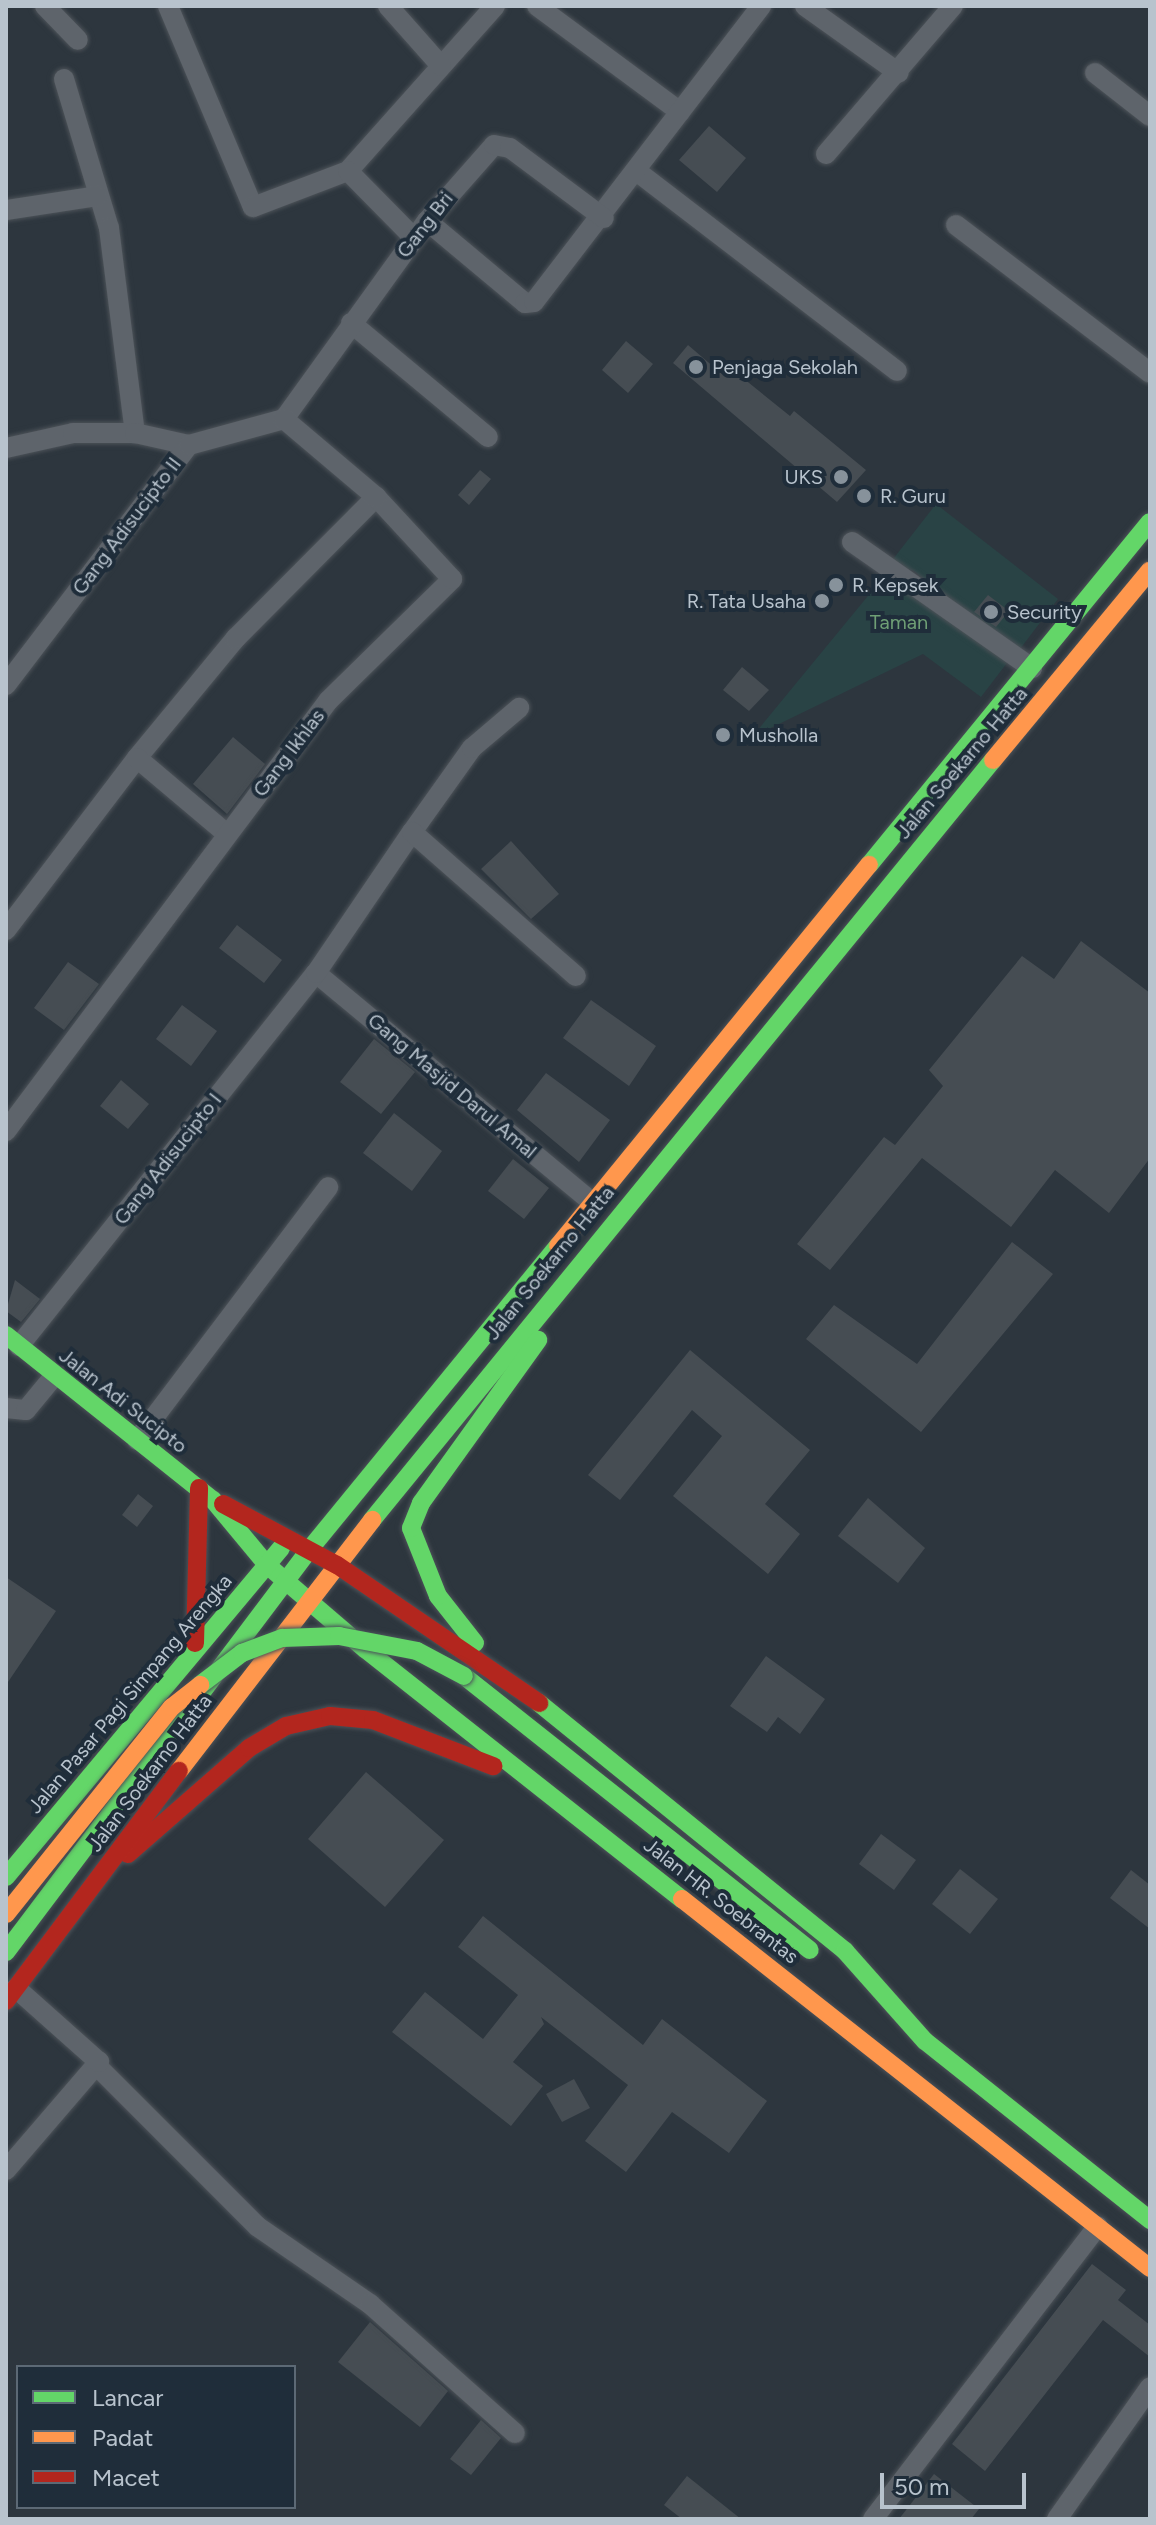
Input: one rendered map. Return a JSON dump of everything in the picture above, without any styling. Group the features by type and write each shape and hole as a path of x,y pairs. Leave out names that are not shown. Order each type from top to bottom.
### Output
{"main road":[{"name":"Jalan Soekarno Hatta","path":"6,1952 309,1550 589,1200 1150,522"},
{"name":"Jalan Soekarno Hatta","path":"11,1994 308,1600 567,1275 1150,570"},
{"path":"946,772 969,789"},
{"path":"492,1665 438,1596 411,1528 421,1503 518,1373 567,1275"},
{"name":"Jalan Adi Sucipto","path":"13,1341 206,1494 288,1539"},
{"path":"195,1643 206,1494"},
{"name":"Jalan Adi Sucipto","path":"206,1494 267,1565"},
{"name":"Jalan HR. Soebrantas","path":"288,1539 337,1565 492,1665 845,1951 925,2041 1150,2220"},
{"name":"Jalan Pasar Pagi Simpang Arengka","path":"6,1877 195,1643 288,1539"},
{"name":"Jalan HR. Soebrantas","path":"267,1565 1150,2268"},
{"path":"6,1914 172,1707 242,1653 282,1638 339,1636 417,1651 464,1676 925,2041"},
{"path":"104,1872 165,1829 249,1748 286,1726 330,1716 424,1733 544,1788"}],"street":[{"path":"45,6 78,40"},
{"path":"168,6 253,207 348,171 495,6"},
{"path":"388,6 441,66"},
{"path":"537,6 680,112"},
{"path":"427,221 530,304 639,173 680,112 761,6"},
{"path":"805,6 899,73"},
{"path":"826,154 899,73 953,6"},
{"path":"1095,73 1150,116"},
{"path":"64,79 110,236 135,433"},
{"name":"Gang Bri","path":"284,419 414,238 487,150 501,145 604,218"},
{"path":"348,171 414,238"},
{"path":"639,173 897,371"},
{"path":"6,210 97,196"},
{"path":"956,225 1150,373"},
{"path":"351,323 488,437"},
{"name":"Gang Adisucipto II","path":"6,685 189,445 284,419"},
{"name":"Gang Ikhlas","path":"6,1131 328,701 452,579 376,497 284,419"},
{"path":"6,448 73,433 135,433 189,445"},
{"path":"6,930 137,758 236,638 376,497"},
{"path":"852,542 1032,668"},
{"name":"Gang Adisucipto I","path":"13,1341 316,973 472,748 519,708"},
{"path":"137,758 227,834"},
{"path":"412,832 576,976"},
{"name":"Gang Masjid Darul Amal","path":"316,973 589,1200"},
{"path":"137,1440 328,1187"},
{"path":"6,1408 26,1410 54,1376"},
{"path":"11,1994 98,2067 258,2227 370,2304 515,2433"},
{"path":"6,2170 55,2105 98,2067"},
{"path":"873,2519 1098,2226"},
{"path":"1057,2519 1150,2387"}],"green space":[{"name":"Taman","path":"936,504 1058,599 1017,653 914,571 890,563"},
{"name":"Taman","path":"886,574 1010,659 981,697 923,654 752,737"}],"building":[{"path":"709,126 746,158 717,192 679,160"},
{"path":"626,341 653,364 628,393 602,370"},
{"path":"688,345 722,374 728,366 790,416 794,411 866,470 837,502 673,363"},
{"path":"480,470 491,479 469,505 458,495"},
{"name":"Security","path":"988,595 1009,611 996,627 974,612"},
{"path":"742,667 769,690 749,711 723,690"},
{"path":"233,737 265,764 227,814 193,784"},
{"path":"511,841 559,894 531,919 481,869"},
{"path":"237,925 282,960 264,983 219,948"},
{"path":"1081,941 1150,993 1150,1158 1109,1213 1055,1170 1011,1227 922,1158 830,1270 797,1244 884,1137 895,1145 943,1086 929,1070 1022,956 1054,979"},
{"path":"68,962 99,984 64,1030 34,1008"},
{"path":"591,1000 656,1046 629,1086 563,1038"},
{"path":"182,1005 217,1031 191,1066 156,1039"},
{"path":"374,1039 415,1072 381,1114 340,1082"},
{"path":"546,1073 610,1120 579,1162 517,1110"},
{"path":"121,1080 149,1104 128,1129 100,1106"},
{"path":"394,1113 442,1151 412,1191 363,1153"},
{"path":"513,1159 549,1188 524,1219 488,1191"},
{"path":"1012,1242 1053,1274 921,1432 806,1339 834,1305 917,1364"},
{"path":"15,1280 40,1299 21,1322 6,1311"},
{"path":"690,1350 810,1450 765,1504 800,1534 768,1574 673,1496 722,1436 692,1410 620,1500 588,1475"},
{"path":"138,1494 153,1506 137,1527 122,1515"},
{"path":"868,1498 925,1548 898,1583 838,1536"},
{"path":"6,1577 56,1611 6,1685"},
{"path":"766,1656 825,1699 800,1734 778,1717 767,1732 730,1706"},
{"path":"366,1772 444,1840 385,1907 308,1839"},
{"path":"881,1834 916,1860 894,1890 859,1864"},
{"path":"960,1869 998,1899 970,1934 932,1904"},
{"path":"1131,1870 1150,1885 1150,1929 1110,1898"},
{"path":"483,1916 643,2045 662,2019 767,2101 729,2153 672,2112 626,2172 585,2141 628,2085 541,2017 544,2024 513,2062 543,2086 511,2126 392,2032 425,1992 483,2039 518,1995 458,1947"},
{"path":"574,2079 590,2108 562,2122 546,2094"},
{"path":"1092,2264 1126,2290 1118,2300 1150,2325 1150,2357 1103,2320 985,2471 952,2444"},
{"path":"370,2322 448,2391 420,2427 338,2362"},
{"path":"481,2420 501,2438 471,2475 450,2459"},
{"path":"934,2474 979,2509 971,2519 899,2519"},
{"path":"687,2476 741,2519 682,2519 664,2505"}],"traffic: fast":[{"path":"869,865 1150,522"},
{"path":"372,1520 993,760"},
{"path":"6,1952 309,1550 558,1246"},
{"path":"6,1335 213,1500"},
{"path":"475,1643 438,1596 411,1528 421,1503 538,1340"},
{"path":"213,1500 267,1565 365,1649 682,1899"},
{"path":"6,1877 281,1548"},
{"path":"200,1685 242,1653 282,1638 339,1636 417,1651 464,1676"},
{"path":"464,1676 810,1950"},
{"path":"539,1703 845,1951 925,2041 1150,2220"}],"traffic: slow":[{"path":"993,760 1150,570"},
{"path":"558,1246 869,865"},
{"path":"179,1771 372,1520"},
{"path":"6,1914 172,1707 200,1685"},
{"path":"682,1899 1150,2268"}],"traffic: jam":[{"path":"195,1643 199,1488"},
{"path":"223,1504 337,1565 539,1703"},
{"path":"128,1854 249,1748 286,1726 330,1716 373,1720 493,1766"},
{"path":"6,2001 179,1771"}],"place":[{"name":"Penjaga Sekolah","path":"696,367"},
{"name":"UKS","path":"841,477"},
{"name":"R. Guru","path":"864,496"},
{"name":"R. Kepsek","path":"836,585"},
{"name":"R. Tata Usaha","path":"822,601"},
{"name":"Security","path":"991,612"},
{"name":"Musholla","path":"723,735"}]}
